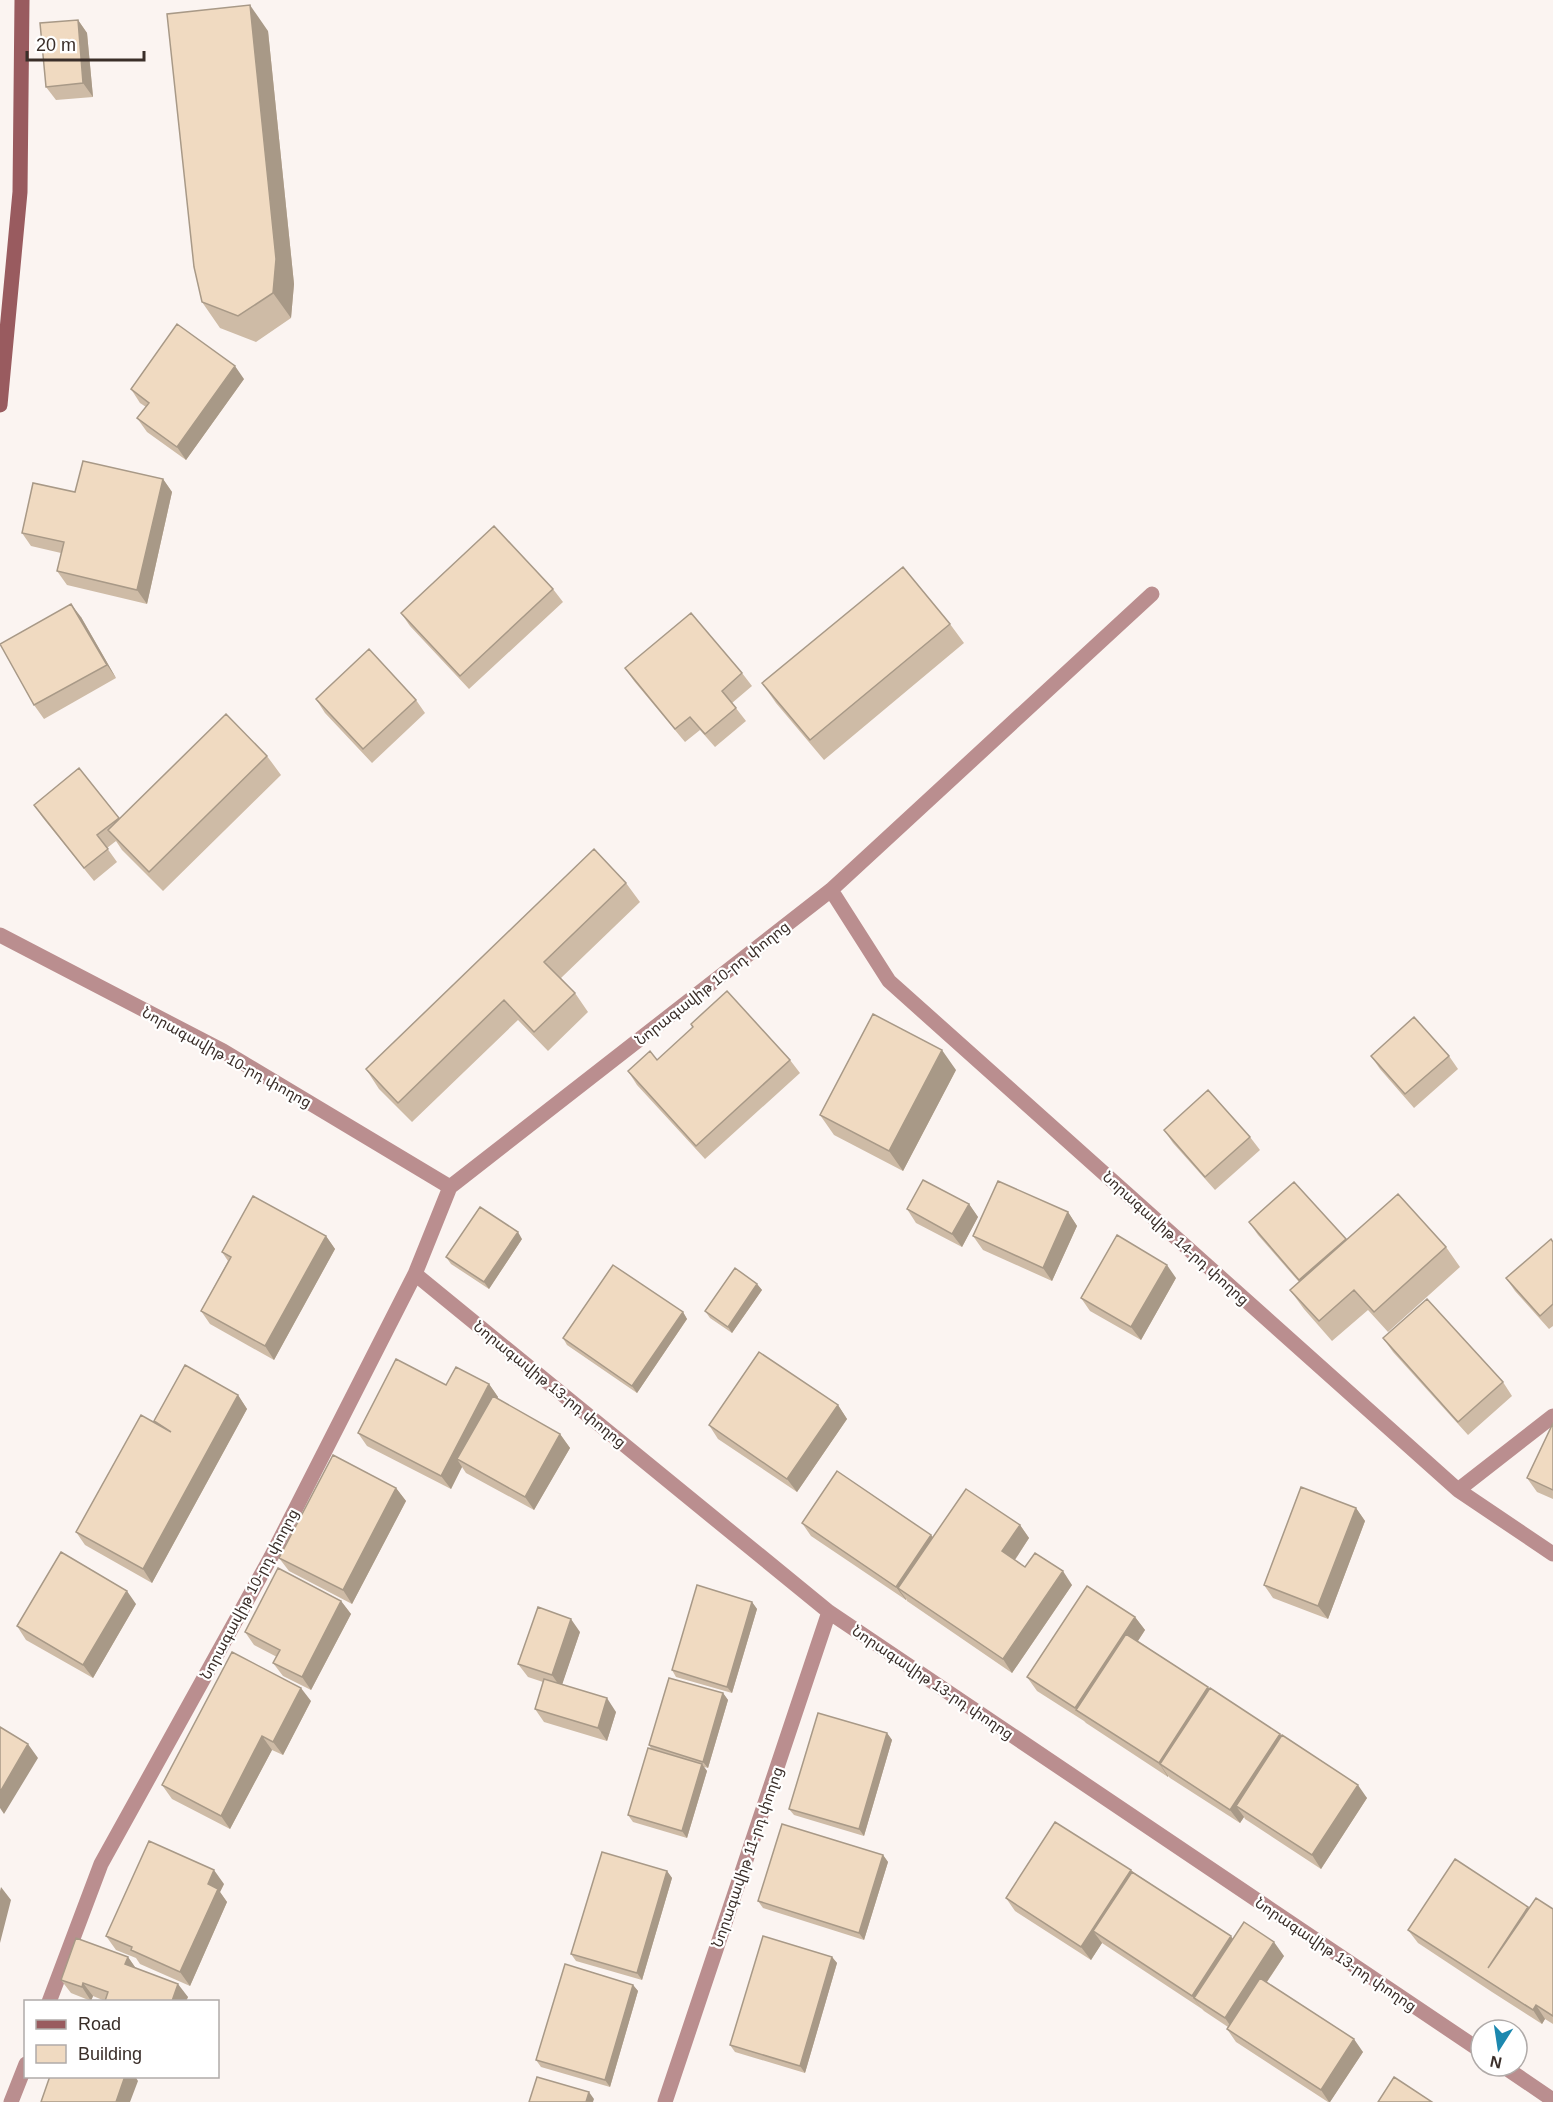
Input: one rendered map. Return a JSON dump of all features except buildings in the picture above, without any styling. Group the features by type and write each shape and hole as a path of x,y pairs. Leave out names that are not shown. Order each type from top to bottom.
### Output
{"main road":[{"path":"0,405 20,192 22,0"}],"street":[{"name":"Նորագավիթ 10-րդ փողոց","path":"49,2000 101,1864 271,1557 415,1274 450,1186 831,890 1152,594"},
{"name":"Նորագավիթ 14-րդ փողոց","path":"831,890 890,981 1458,1490 1553,1554"},
{"name":"Նորագավիթ 10-րդ փողոց","path":"0,936 223,1051 450,1186"},
{"name":"Նորագավիթ 13-րդ փողոց","path":"415,1274 829,1612 1469,2043"},
{"path":"1458,1490 1553,1416"},
{"name":"Նորագավիթ 11-րդ փողոց","path":"665,2102 829,1612"},
{"path":"11,2102 24,2069"},
{"path":"1521,2078 1553,2100"}]}
